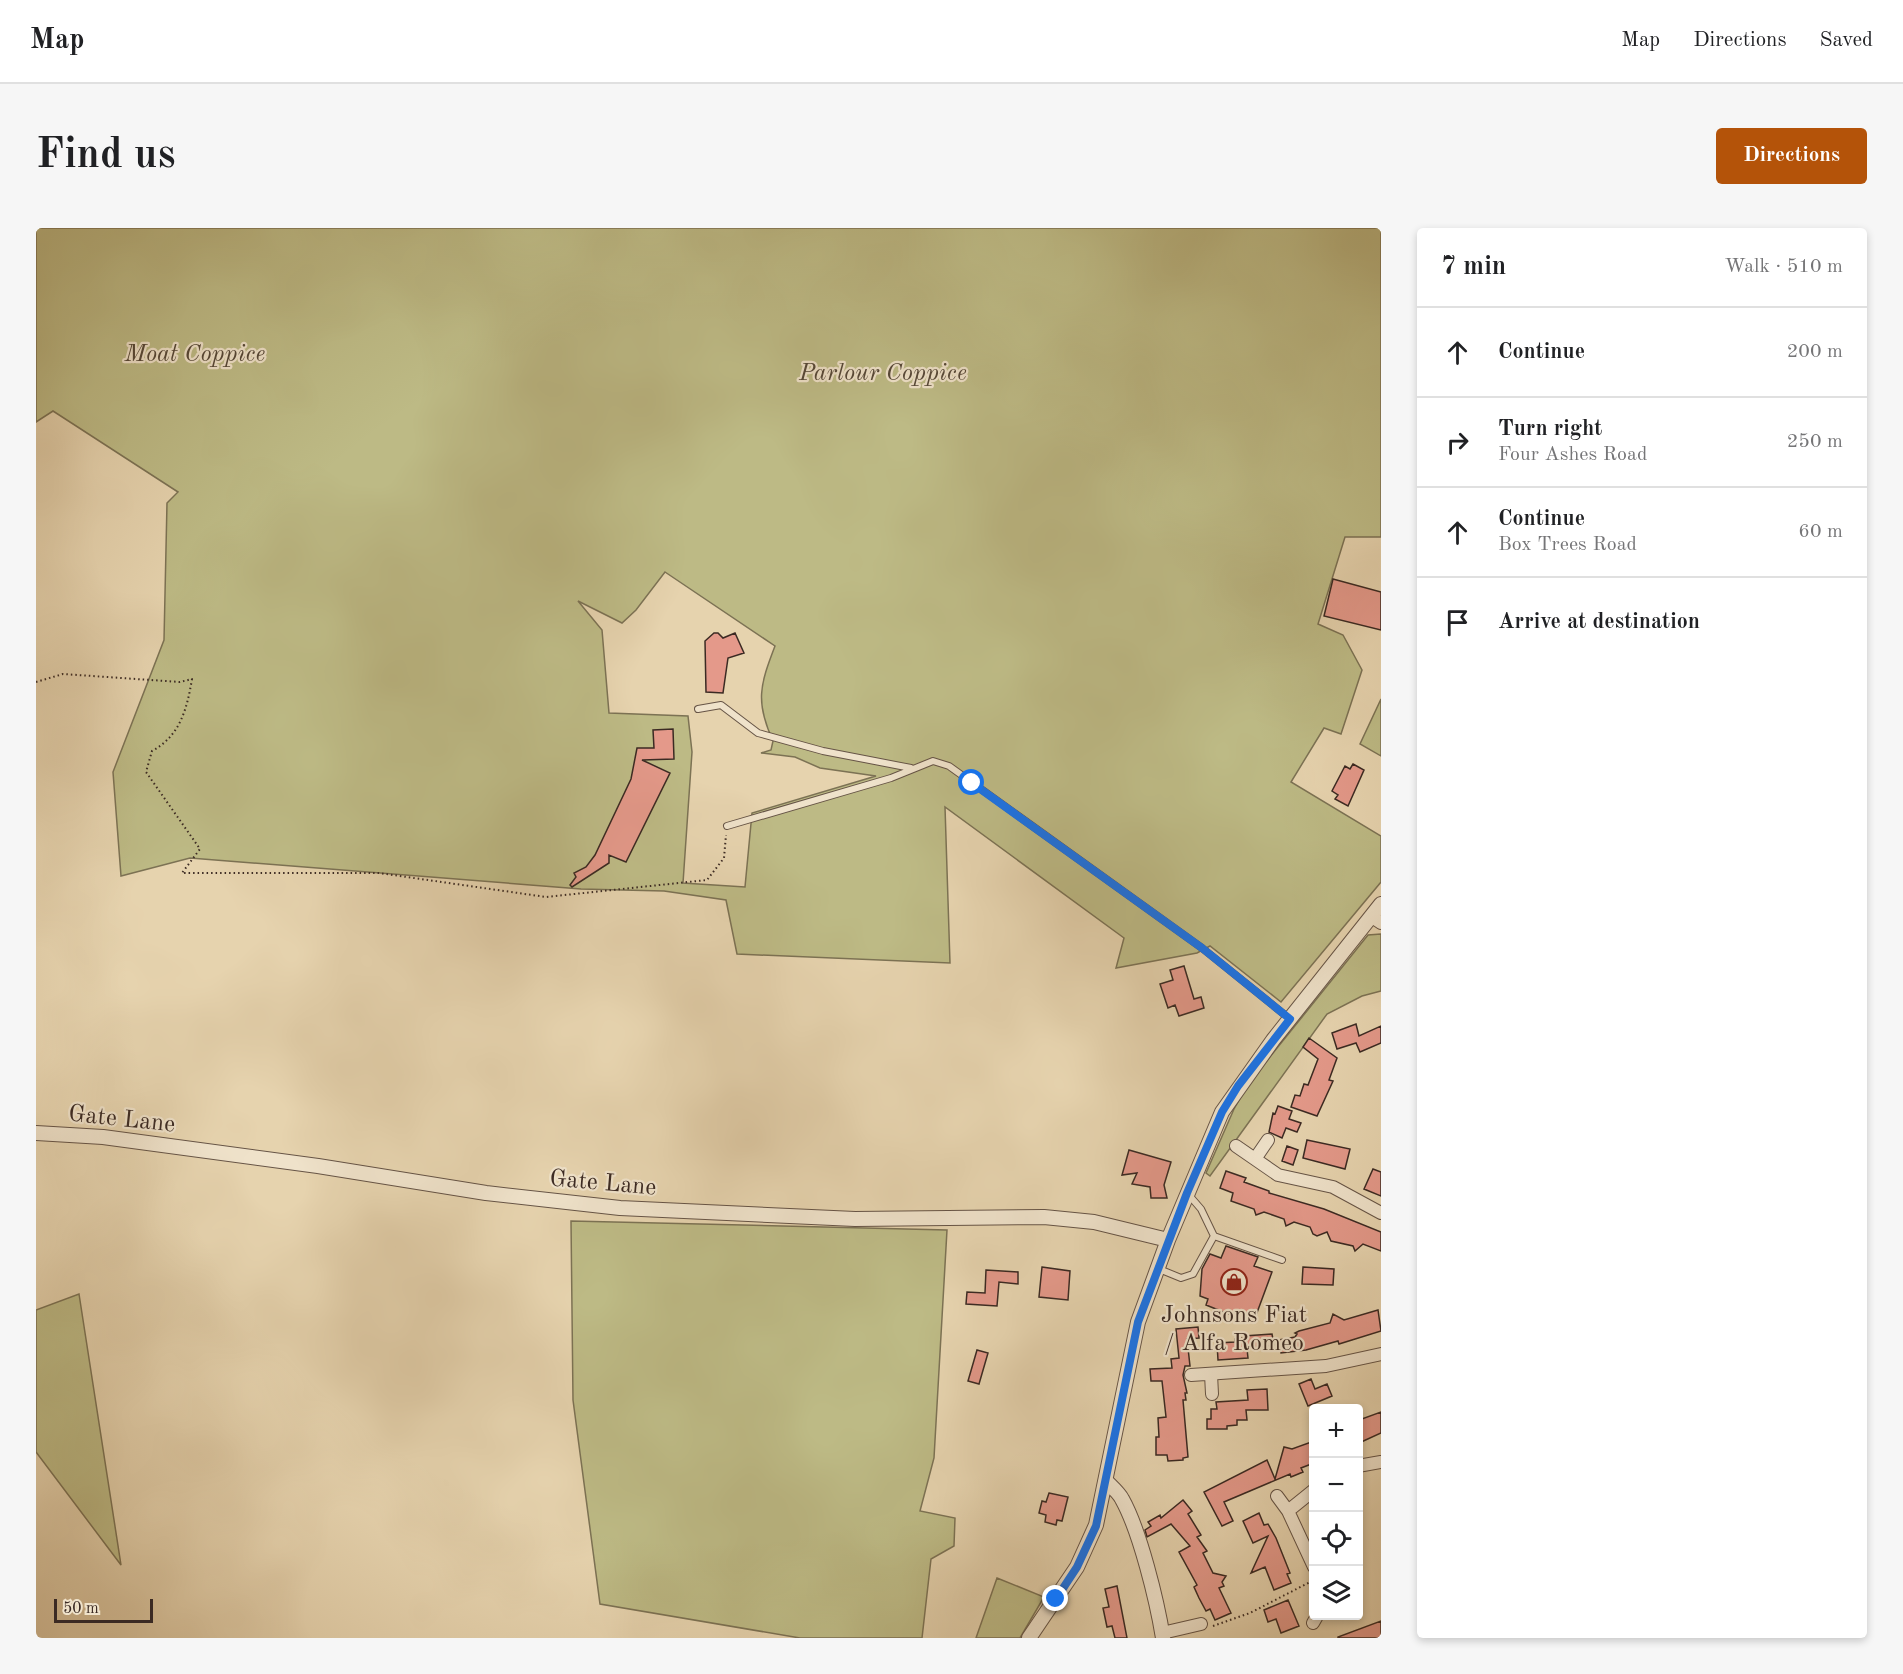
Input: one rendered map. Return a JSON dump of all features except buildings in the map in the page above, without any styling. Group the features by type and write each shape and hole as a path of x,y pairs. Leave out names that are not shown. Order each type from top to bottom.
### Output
{"street":[{"path":"1029,1638 1077,1567 1096,1526 1107,1482 1138,1322 1168,1240 1222,1112 1238,1086 1290,1019 1376,920 1381,904"},
{"name":"Gate Lane","path":"36,1133 103,1137 318,1166 486,1193 620,1208 855,1219 1044,1217 1094,1222 1168,1240"},
{"path":"1255,1159 1268,1140"},
{"path":"1236,1146 1278,1175 1333,1187 1381,1213"},
{"path":"1191,1375 1326,1366 1381,1354"},
{"path":"1211,1374 1212,1394"},
{"path":"1363,1465 1381,1462"},
{"path":"1107,1482 1122,1498 1130,1520 1147,1571 1162,1635 1201,1624"},
{"path":"1288,1511 1309,1494"},
{"path":"1277,1496 1288,1511 1314,1566"}],"lane":[{"path":"698,709 720,705 758,733 823,751 912,768"},
{"path":"727,826 891,778 933,761 949,766 1202,948 1290,1019"},
{"path":"1187,1193 1201,1209 1214,1236 1282,1260"},
{"path":"1158,1268 1181,1278 1193,1274 1214,1236"}],"path":[{"path":"36,682 63,674 180,682 192,679 187,711 168,742 152,751 146,772 200,849 182,873 379,873 546,897 707,880 724,858 727,826"},
{"path":"1201,1624 1213,1626 1250,1613 1309,1583"}],"green space":[{"path":"36,228 1381,228 1381,537 1345,537 1318,624 1343,635 1362,670 1341,734 1324,728 1291,782 1381,836 1381,882 1281,1002 1210,946 1197,953 1116,968 1124,938 945,807 950,963 737,954 726,900 664,891 581,889 190,858 121,876 113,772 164,640 167,503 178,492 53,411 36,422","holes":["665,572 775,646 763,683 762,694 764,715 773,741 771,750 761,753 795,757 820,768 876,776 752,813 745,887 683,883 692,752 688,716 609,713 602,630 578,601 622,623 636,610"]},
{"path":"1381,699 1381,756 1360,744"},
{"path":"1381,934 1381,991 1362,996 1327,1014 1210,1176 1206,1173 1234,1109 1249,1083 1368,935"},
{"path":"571,1221 947,1230 934,1458 920,1511 955,1518 954,1546 931,1559 922,1638 800,1638 600,1604 573,1400"},
{"path":"79,1294 121,1565 36,1452 36,1310"},
{"path":"997,1578 1044,1597 1020,1638 976,1638"}],"place":[{"name":"Johnsons Fiat / Alfa Romeo","path":"1234,1282"}],"route":[{"path":"972,783 1202,948 1290,1019 1238,1086 1222,1112 1187,1193 1138,1322 1107,1482 1096,1526 1077,1567 1056,1599"}],"park label":[{"name":"Moat Coppice","path":"195,353"},
{"name":"Parlour Coppice","path":"883,372"}]}
